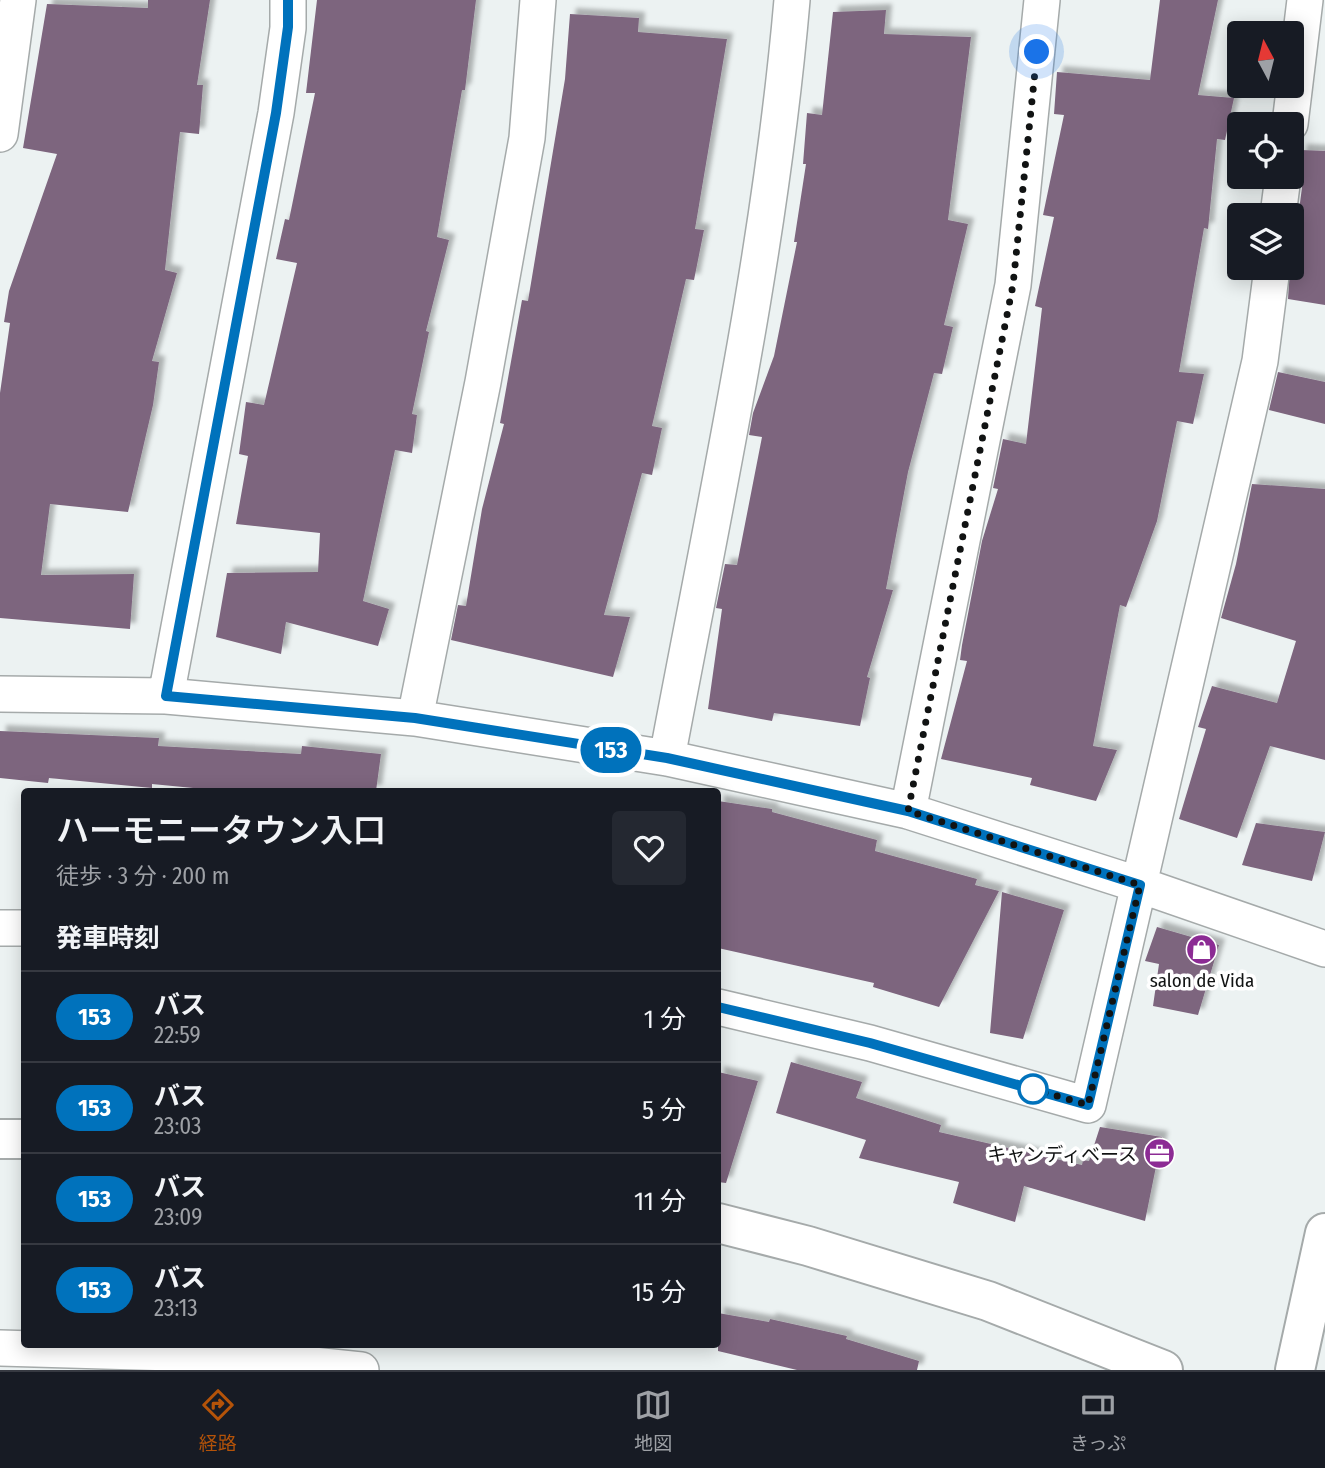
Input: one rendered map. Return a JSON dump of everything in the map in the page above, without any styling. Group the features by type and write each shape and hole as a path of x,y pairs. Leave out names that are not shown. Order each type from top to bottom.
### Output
{"street":[{"path":"0,134 18,0"},
{"path":"166,696 276,113 288,27 288,0"},
{"path":"415,718 483,382 527,138 538,0"},
{"path":"667,758 758,271 782,119 792,0"},
{"path":"908,811 1013,285 1042,0"},
{"path":"1291,112 1305,0"},
{"path":"721,1008 870,1043 1088,1105 1260,361 1270,280"},
{"path":"0,694 166,696 415,718 667,758 908,811 1140,885 1325,949"},
{"path":"0,928 21,928"},
{"path":"0,1139 21,1139"},
{"path":"721,1224 807,1246 988,1301 1163,1370"},
{"path":"1295,1370 1325,1233"},
{"path":"0,1348 207,1354 361,1370"}],"building":[{"path":"148,0 210,0 197,85 203,85 199,134 180,132 165,270 177,273 152,361 159,362 153,405 128,512 50,504 41,575 134,574 130,629 0,618 0,393 10,323 4,322 9,291 57,154 23,148 47,4 148,8"},
{"path":"317,0 476,0 465,90 462,90 437,237 449,240 426,331 429,332 412,414 417,415 412,453 395,450 363,601 389,609 378,646 286,622 281,654 216,637 227,573 318,572 320,533 236,524 248,456 239,454 246,402 264,405 297,263 276,259 285,219 289,220 315,93 306,93"},
{"path":"1160,0 1218,0 1198,95 1234,98 1231,112 1227,112 1225,140 1217,139 1208,229 1204,228 1179,372 1204,374 1193,424 1177,421 1157,521 1126,607 1120,605 1093,746 1117,750 1096,801 1030,785 1032,778 941,759 967,661 960,660 962,645 982,541 998,489 993,488 1003,439 1026,444 1042,308 1035,306 1054,217 1043,215 1064,115 1054,114 1057,72 1150,80"},
{"path":"886,10 884,34 971,37 948,220 968,224 944,325 953,327 942,374 934,373 908,472 886,589 893,590 867,677 870,678 860,726 774,713 772,721 708,709 722,609 716,608 725,564 737,565 762,437 749,435 753,413 774,356 797,242 794,242 806,164 803,164 807,113 822,115 833,12"},
{"path":"570,14 639,18 638,32 727,39 695,229 704,230 694,280 686,279 652,426 662,428 652,475 642,473 604,615 630,617 613,677 451,640 458,605 466,606 482,509 504,424 500,423 522,300 528,301 565,79"},
{"path":"1304,150 1325,151 1325,305 1288,299 1289,280 1304,280 1304,203 1300,203 1304,189"},
{"path":"1278,372 1325,382 1325,424 1269,410"},
{"path":"1252,484 1325,489 1325,760 1270,746 1237,838 1179,819 1206,729 1198,727 1212,686 1277,703 1296,641 1221,618 1236,564"},
{"path":"0,731 159,738 158,746 301,754 302,746 381,754 376,788 193,788 152,784 152,788 49,778 48,783 0,778"},
{"path":"721,801 772,809 772,812 877,840 875,851 977,879 975,885 999,891 939,1007 873,987 874,983 721,949"},
{"path":"1256,823 1325,832 1312,881 1242,865"},
{"path":"1002,892 1064,910 1023,1039 990,1033"},
{"path":"1157,927 1219,945 1198,1015 1153,1006 1159,964 1145,961"},
{"path":"791,1062 862,1082 856,1098 941,1125 939,1132 1082,1165 1083,1160 1089,1161 1100,1127 1162,1137 1145,1221 1024,1186 1015,1222 953,1203 959,1182 859,1158 866,1140 776,1113"},
{"path":"721,1073 758,1081 726,1183 721,1182"},
{"path":"721,1314 769,1322 770,1319 847,1336 846,1339 919,1361 917,1370 797,1370 718,1351 718,1348 721,1348"}],"bus line":[{"name":"153","path":"288,0 288,27 276,113 166,696 415,718 667,758 908,811 1140,885 1088,1105 870,1043 721,1008"}],"place":[{"name":"salon de Vida","path":"1202,949"},
{"name":"キャンディベース","path":"1160,1154"}],"route":[{"path":"1033,1089 1088,1105 1140,885 908,811 1013,285 1037,52"}]}
